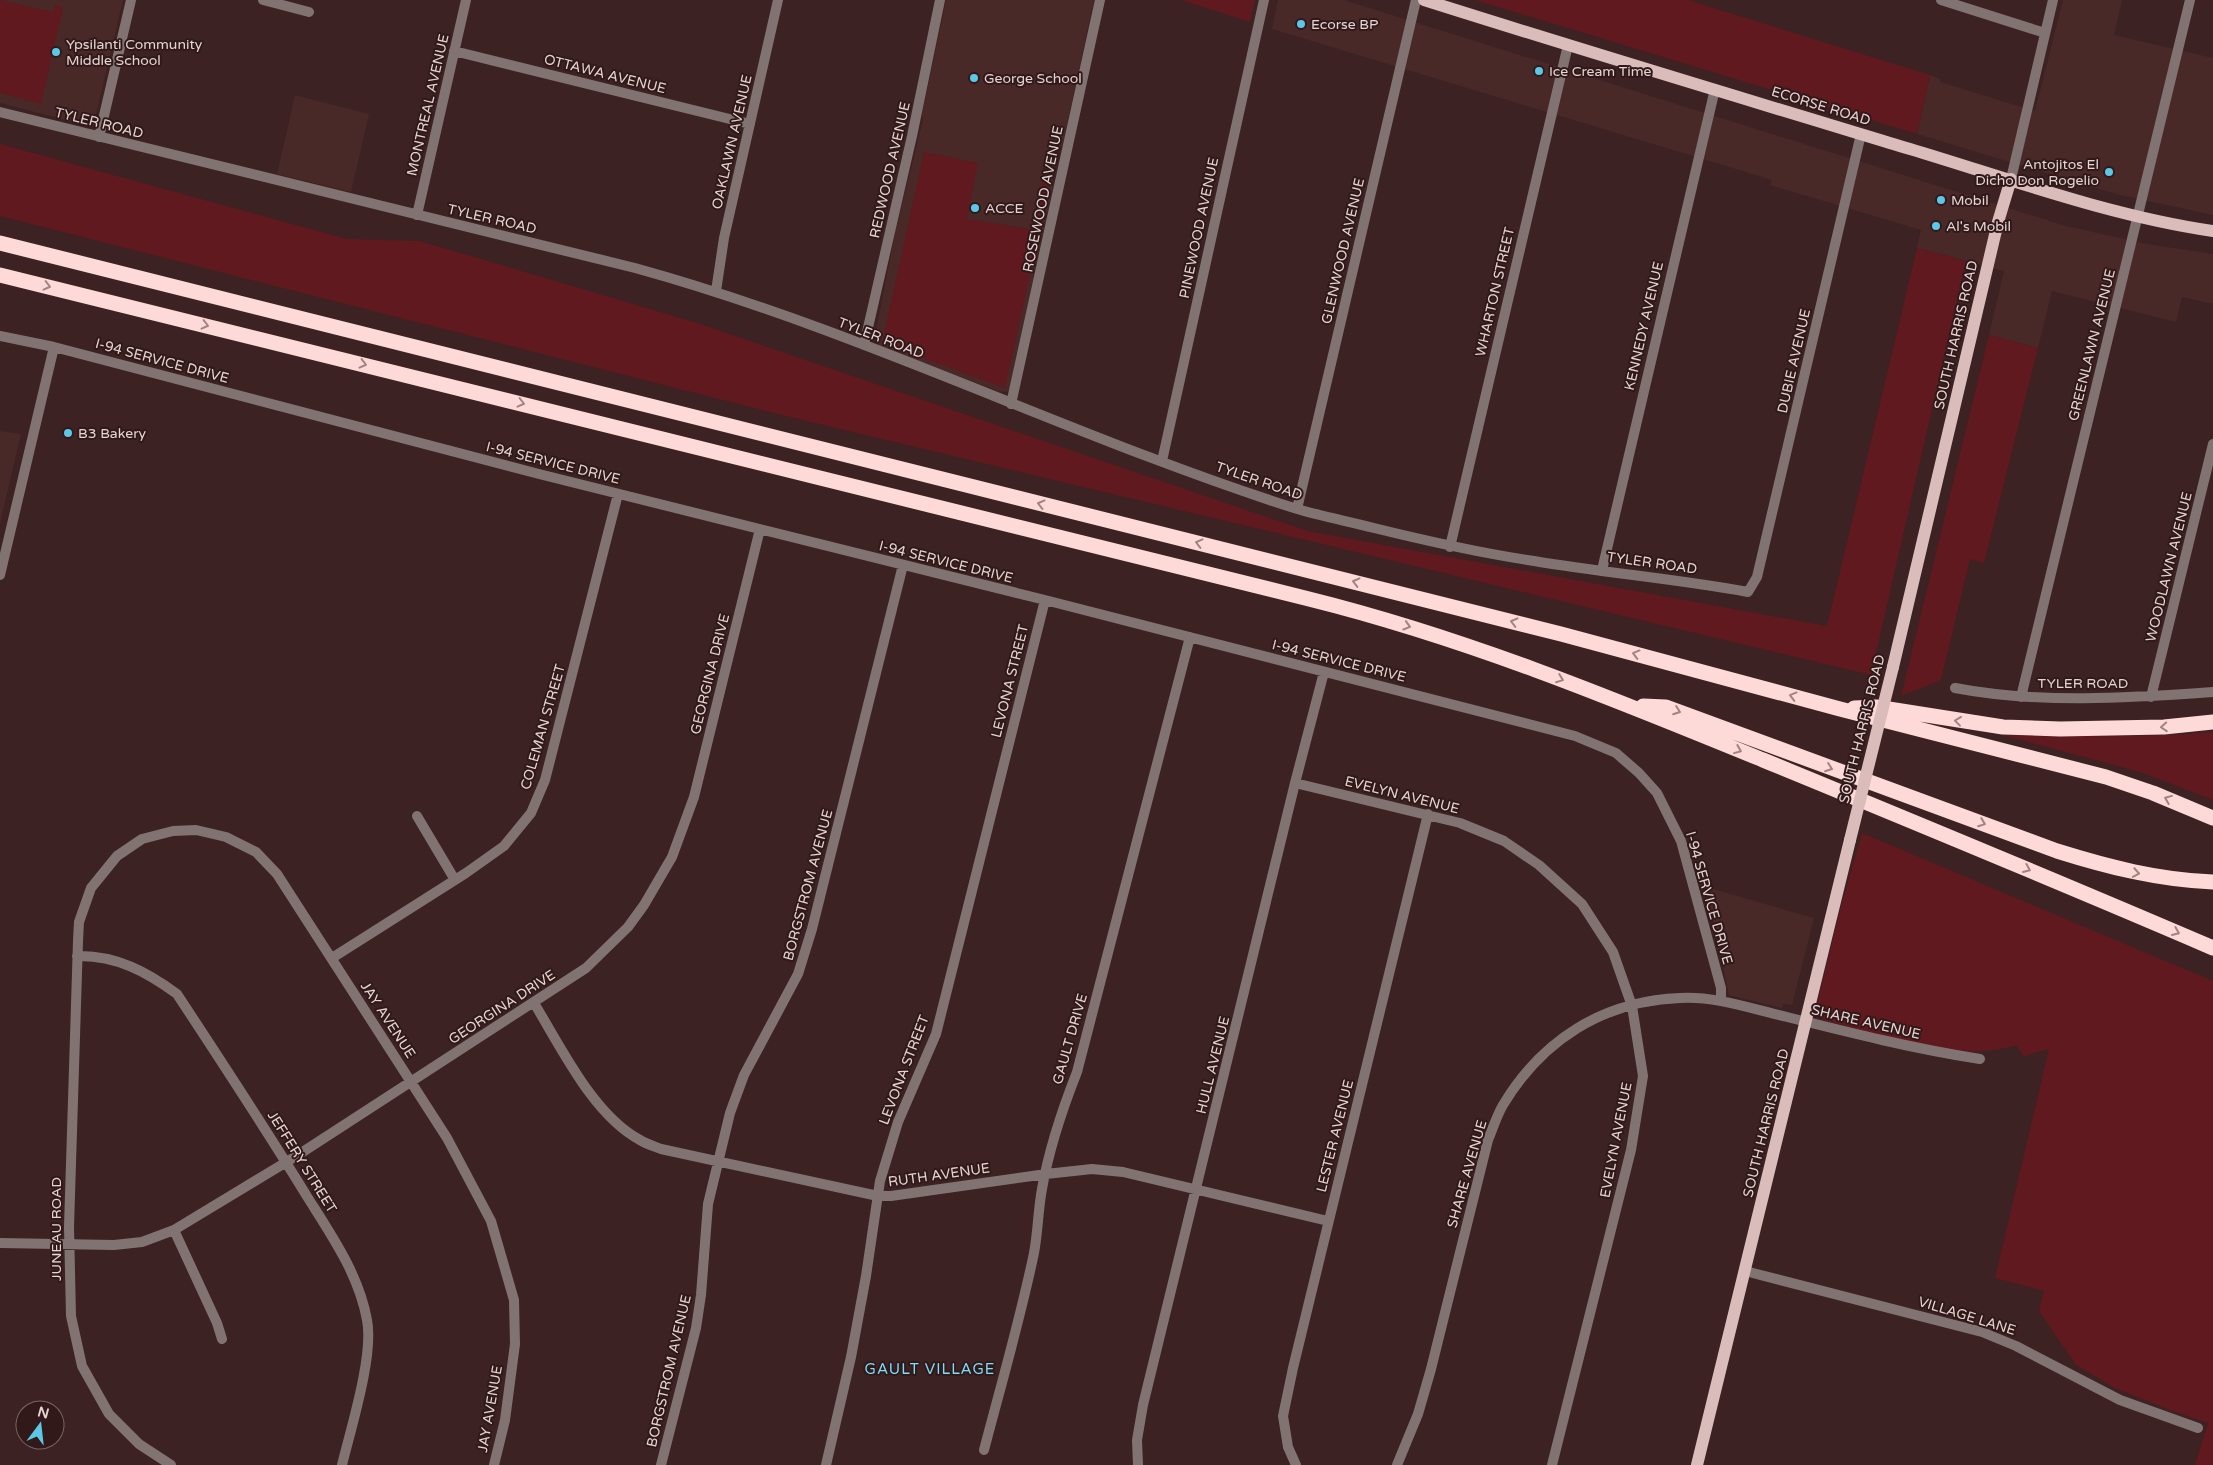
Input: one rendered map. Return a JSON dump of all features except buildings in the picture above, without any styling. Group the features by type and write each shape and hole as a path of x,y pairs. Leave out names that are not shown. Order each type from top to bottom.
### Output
{"highway":[{"path":"0,243 1542,629 1840,709 2106,777 2153,792 2213,818"},
{"path":"0,275 1339,606 1457,641 1628,705 2040,874 2213,948"},
{"path":"1628,705 1666,707 2093,863 2180,880 2213,882"},
{"path":"1840,709 1876,707 2003,727 2060,730 2164,727 2213,722"}],"main road":[{"name":"ECORSE ROAD","path":"1424,0 2011,180 2138,217 2213,231"},
{"name":"SOUTH HARRIS ROAD","path":"1697,1465 1807,1022 1996,232 2011,180"}],"street":[{"path":"98,137 131,0"},
{"path":"263,0 309,12"},
{"name":"MONTREAL AVENUE","path":"417,215 466,0"},
{"name":"OAKLAWN AVENUE","path":"716,291 724,238 778,0"},
{"name":"REDWOOD AVENUE","path":"864,345 912,136 940,0"},
{"name":"ROSEWOOD AVENUE","path":"1012,404 1100,0"},
{"name":"PINEWOOD AVENUE","path":"1162,461 1264,0"},
{"name":"GLENWOOD AVENUE","path":"1297,509 1416,0"},
{"path":"1942,0 2045,33"},
{"name":"SOUTH HARRIS ROAD","path":"2011,180 2053,0"},
{"name":"GREENLAWN AVENUE","path":"2020,697 2190,0"},
{"name":"WHARTON STREET","path":"1450,546 1568,45"},
{"name":"OTTAWA AVENUE","path":"454,51 750,124"},
{"name":"KENNEDY AVENUE","path":"1602,570 1714,89"},
{"name":"TYLER ROAD","path":"0,112 635,268 716,291 864,345 1162,461 1297,509 1450,546 1535,562 1748,592"},
{"name":"DUBIE AVENUE","path":"1748,592 1757,577 1861,134"},
{"name":"I-94 SERVICE DRIVE","path":"0,336 54,347 618,494 1045,600 1575,736 1616,754 1634,768 1657,793 1682,841 1721,988 1721,1001"},
{"path":"0,574 54,347"},
{"name":"WOODLAWN AVENUE","path":"2151,696 2213,444"},
{"name":"COLEMAN STREET","path":"332,958 456,880 504,846 531,813 545,780 618,494"},
{"name":"GEORGINA DRIVE","path":"0,1243 114,1245 142,1242 174,1230 286,1162 586,968 628,927 644,905 672,857 694,797 760,529"},
{"name":"BORGSTROM AVENUE","path":"661,1465 696,1328 701,1295 708,1204 730,1113 744,1075 798,974 812,929 903,565"},
{"name":"LEVONA STREET","path":"826,1465 854,1339 880,1181 898,1122 936,1034 1045,600"},
{"name":"GAULT DRIVE","path":"984,1450 1034,1252 1046,1174 1060,1116 1077,1072 1190,637"},
{"name":"HULL AVENUE","path":"1138,1465 1137,1440 1143,1405 1295,783 1324,672"},
{"name":"TYLER ROAD","path":"1955,688 2020,697 2151,696 2213,692"},
{"name":"EVELYN AVENUE","path":"1295,783 1468,825 1504,841 1539,865 1582,904 1613,952 1632,1006 1643,1076 1639,1111 1631,1150 1552,1465"},
{"name":"LESTER AVENUE","path":"1296,1465 1288,1447 1283,1416 1328,1221 1428,814"},
{"path":"417,816 456,880"},
{"name":"JAY AVENUE","path":"77,956 79,922 91,888 117,856 142,839 173,831 196,830 226,837 256,852 277,874 447,1138 491,1221 514,1300 515,1344 505,1420 494,1465"},
{"name":"JEFFERY STREET","path":"77,956 120,961 153,976 177,994 286,1162 344,1256 359,1288 368,1321 368,1347 342,1465"},
{"name":"JUNEAU ROAD","path":"77,956 69,1244 71,1316 82,1366 109,1414 139,1444 171,1465"},
{"name":"SHARE AVENUE","path":"1397,1465 1418,1414 1488,1140 1502,1106 1520,1079 1552,1046 1594,1017 1632,1006 1680,998 1721,1001 1923,1050 1980,1058"},
{"name":"RUTH AVENUE","path":"534,1003 596,1102 617,1124 640,1140 661,1148 717,1162 878,1196 891,1196 1092,1169 1123,1172 1328,1221"},
{"path":"174,1230 217,1323 222,1339"},
{"name":"VILLAGE LANE","path":"1745,1270 1982,1332 2025,1350 2120,1400 2198,1428"}],"shaded area":[{"name":"Ypsilanti Community Middle School","path":"0,0 123,0 93,127 0,103"},
{"path":"0,0 53,12 55,4 63,8 41,104 0,93"},
{"name":"ACCE","path":"946,0 1094,0 1063,143 1057,152 1045,158 1042,169 1052,179 1053,187 1010,388 1007,392 998,391 879,346 875,336 896,229 923,120 922,114"},
{"path":"1181,0 1255,0 1250,22"},
{"path":"1278,0 1344,0 2066,226 2147,244 2213,254 2213,304 2182,297 2176,322 2052,291 2038,348 1989,335 2004,271 1917,248 1921,230 1770,185 1772,180 1272,29"},
{"path":"1475,0 1688,0 1930,75 1917,134"},
{"path":"2063,0 2122,0 2114,35 2213,58 2213,215 2120,195 1917,134 1930,75 1940,79 1940,82 2035,111"},
{"path":"295,95 369,114 351,192 277,174"},
{"path":"0,144 347,239 420,241 694,322 1308,531 1827,626 1917,248 1966,261 1871,675 786,416 0,216"},
{"path":"924,152 978,163 967,219 1030,229 1043,178 1049,186 1005,388 882,343"},
{"path":"1989,335 2038,348 1984,563 1970,559 1941,680 1901,696"},
{"path":"0,431 21,434 0,523"},
{"path":"2213,732 2213,800 2140,772 2002,735 2134,736"},
{"path":"1862,833 2213,981 2213,1465 2195,1465 2208,1423 2115,1388 2076,1365 2039,1311 2044,1291 1995,1278 2049,1049 2024,1056 2016,1045 1994,1050 1947,1049 1896,1039 1827,1021 1818,1016 1816,1009 1840,910"},
{"path":"1706,887 1814,918 1792,1005 1783,1004 1782,1008 1729,995"}],"place":[{"name":"Ecorse BP","path":"1301,24"},
{"name":"Ypsilanti Community Middle School","path":"56,52"},
{"name":"Ice Cream Time","path":"1539,71"},
{"name":"George School","path":"974,78"},
{"name":"Antojitos El Dicho Don Rogelio","path":"2109,172"},
{"name":"Mobil","path":"1941,200"},
{"name":"ACCE","path":"975,208"},
{"name":"Al's Mobil","path":"1936,226"},
{"name":"B3 Bakery","path":"68,433"}],"district":[{"name":"GAULT VILLAGE","path":"930,1369"}]}
